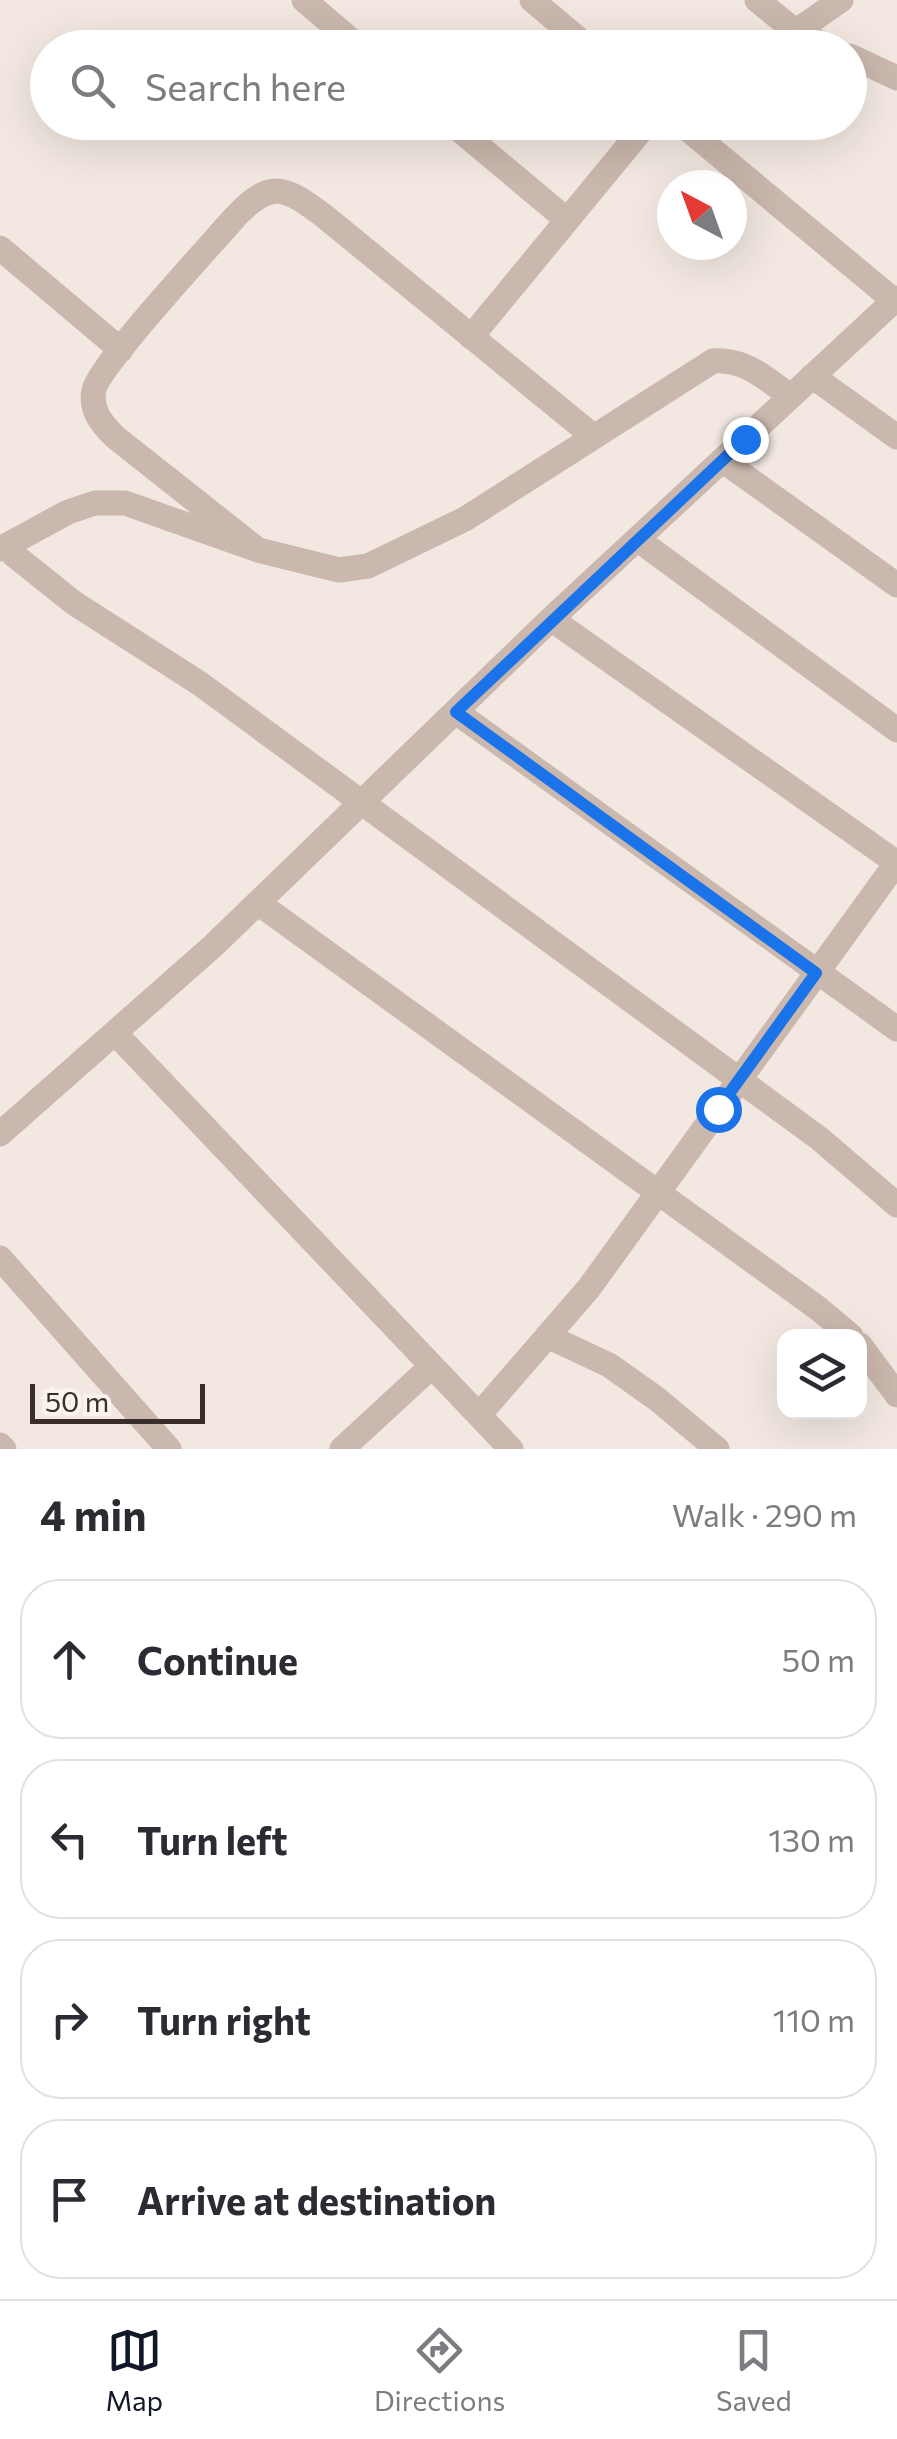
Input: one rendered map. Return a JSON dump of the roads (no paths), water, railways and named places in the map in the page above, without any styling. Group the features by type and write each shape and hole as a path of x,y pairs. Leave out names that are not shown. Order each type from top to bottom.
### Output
{"street":[{"path":"304,0 339,30"},
{"path":"532,0 568,30"},
{"path":"757,0 794,30"},
{"path":"796,30 841,0"},
{"path":"867,64 897,78"},
{"path":"471,140 567,220"},
{"path":"471,337 633,140"},
{"path":"0,1134 258,903 551,619 896,300 702,140"},
{"path":"258,550 101,424 93,406 94,386 121,350 255,196 270,190 291,192 313,208 592,436"},
{"path":"0,248 121,350"},
{"path":"790,396 748,365 732,360 714,361 466,519 368,566 339,570 258,550 124,503 95,504 68,512 32,533 5,558 199,683 820,1139 897,1205"},
{"path":"812,376 897,437"},
{"path":"722,460 897,585"},
{"path":"637,539 897,730"},
{"path":"479,1415 589,1288 897,862 551,619"},
{"path":"456,712 897,1030"},
{"path":"258,903 843,1329"},
{"path":"115,1033 511,1449"},
{"path":"0,1258 169,1449"},
{"path":"547,1336 609,1365 657,1398 716,1449"},
{"path":"867,1354 897,1394"},
{"path":"342,1449 432,1366"}]}
